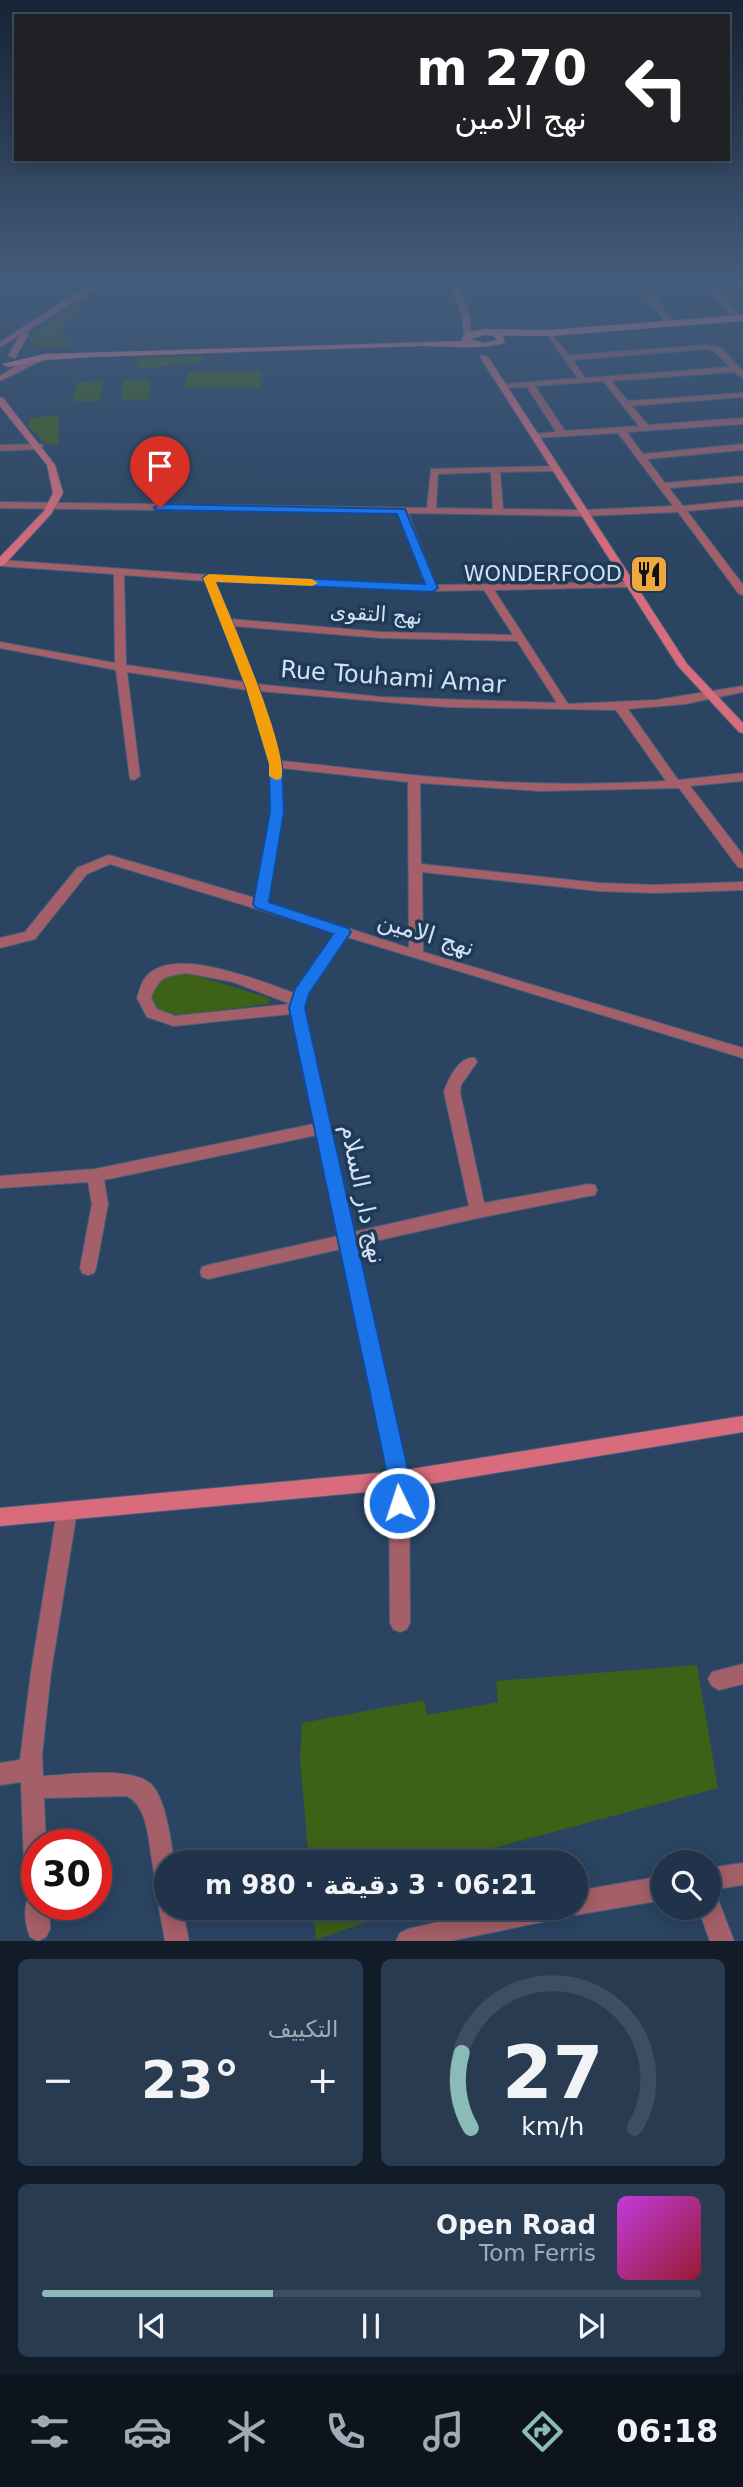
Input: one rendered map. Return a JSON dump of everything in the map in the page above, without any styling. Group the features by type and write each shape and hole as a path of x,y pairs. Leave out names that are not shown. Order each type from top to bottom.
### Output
{"main road":[{"path":"494,372 683,666 710,698 743,730"},
{"path":"0,400 34,447 43,466 49,493 48,506 0,563"},
{"path":"0,411 34,447"},
{"path":"0,552 48,506"},
{"path":"0,1517 399,1479 743,1424"}],"street":[{"path":"577,372 583,380"},
{"path":"504,386 702,372"},
{"path":"605,379 646,429"},
{"path":"529,384 562,434"},
{"path":"626,404 743,395"},
{"path":"537,436 622,432 743,421"},
{"path":"622,432 743,592"},
{"path":"0,448 34,447"},
{"path":"641,457 743,447"},
{"path":"495,469 498,511"},
{"path":"431,511 434,471 556,469"},
{"path":"663,486 743,479"},
{"path":"0,505 584,513 743,503"},
{"path":"402,511 432,588"},
{"path":"0,563 209,578 432,588 630,584"},
{"path":"119,571 121,669 134,776"},
{"path":"729,575 743,574"},
{"path":"209,578 252,688 276,764 277,812 261,904"},
{"path":"487,587 565,707"},
{"name":"نهج التقوى","path":"227,622 381,635 522,638"},
{"name":"Rue Touhami Amar","path":"0,645 121,669 252,688 452,705 621,708 710,698 743,689"},
{"path":"621,708 743,864"},
{"path":"276,764 534,787 679,785 743,776"},
{"path":"414,778 416,955"},
{"name":"نهج الامين","path":"0,943 30,936 82,871 90,865 109,859 743,1053"},
{"path":"415,867 599,887 654,889 743,886"},
{"path":"297,1004 192,967 168,970 157,975 149,982 144,998 152,1013 174,1021 297,1004 343,932"},
{"name":"نهج دار السلام","path":"297,1004 399,1479 400,1622"},
{"path":"470,1062 452,1092 478,1211"},
{"path":"0,1182 94,1175 323,1128"},
{"path":"88,1268 100,1204 94,1175"},
{"path":"208,1272 478,1211 589,1190"},
{"path":"34,1829 32,1778 41,1672 67,1511"},
{"path":"719,1679 743,1675"},
{"path":"0,1774 128,1785 143,1792 155,1815 161,1850"},
{"path":"721,1878 743,1874"},
{"path":"588,1901 651,1890"},
{"path":"38,1920 38,1929"},
{"path":"173,1920 177,1941"},
{"path":"408,1941 500,1920"},
{"path":"714,1920 722,1941"}],"green space":[{"path":"188,372 262,372 260,388 184,388"},
{"path":"124,380 150,380 148,399 121,400"},
{"path":"103,381 100,401 73,401 77,382"},
{"path":"59,415 58,444 48,445 28,426 31,418"},
{"path":"189,973 269,998 271,1001 267,1004 184,1015 166,1013 157,1007 152,998 152,991 156,986 168,978"},
{"path":"697,1665 718,1788 486,1850 308,1850 300,1759 302,1723 424,1700 427,1715 498,1702 496,1681"},
{"path":"314,1920 372,1920 316,1940"}],"slow traffic":[{"path":"276,776 276,764 252,688 209,578 312,583"}],"place":[{"name":"WONDERFOOD","path":"649,574"}],"route":[{"path":"160,508 402,511 432,588 209,578 252,688 276,764 277,812 261,904 343,932 301,993 297,1008 399,1479 399,1503"}]}
